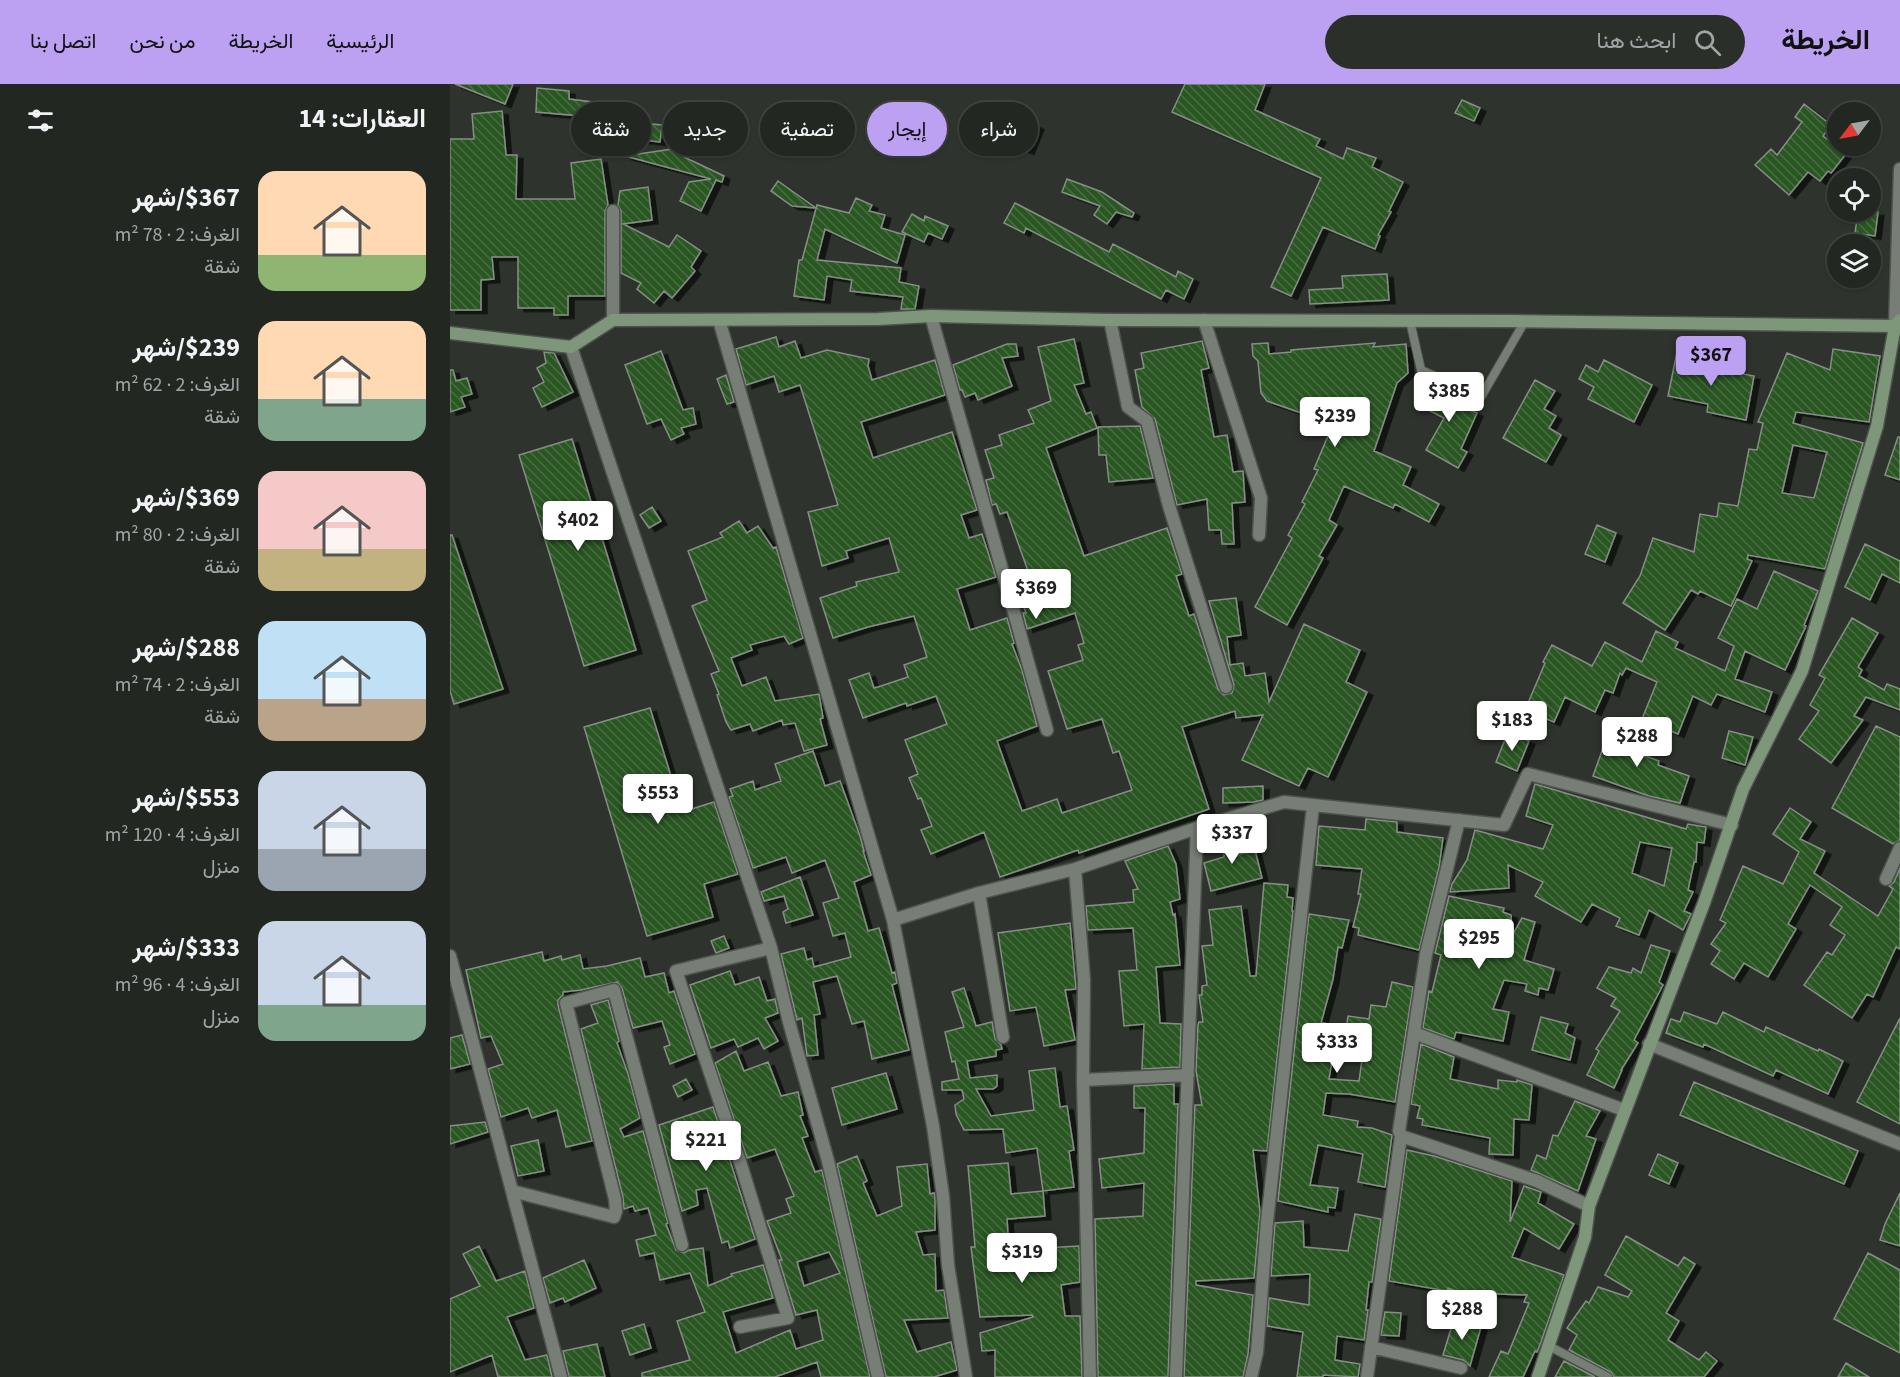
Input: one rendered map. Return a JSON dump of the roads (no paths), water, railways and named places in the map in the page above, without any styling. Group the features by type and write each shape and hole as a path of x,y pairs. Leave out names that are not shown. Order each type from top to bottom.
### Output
{"main road":[{"path":"450,333 571,347 613,320 878,319 931,316 1110,320 1898,324 1877,426 1802,671 1743,789 1732,825 1589,1206 1585,1237 1538,1377"}],"street":[{"path":"1898,324 1900,169"},
{"path":"613,211 613,320"},
{"path":"931,316 1047,730"},
{"path":"719,320 893,920 933,1126 943,1196 948,1265 966,1377"},
{"path":"1110,320 1128,407 1147,421 1169,506 1226,687"},
{"path":"1204,320 1261,498 1259,535"},
{"path":"571,347 771,948 828,1161 878,1377"},
{"path":"893,920 979,893 1074,869 1284,802 1504,825 1527,774 1732,825"},
{"path":"1251,1377 1257,1352 1267,1222 1313,806"},
{"path":"1366,1377 1426,954 1459,820"},
{"path":"1176,1377 1197,828"},
{"path":"1886,879 1900,848"},
{"path":"1074,869 1084,980 1083,1080 1090,1377"},
{"path":"979,893 1003,1037"},
{"path":"740,1327 788,1318 742,1168 676,971 771,948"},
{"path":"450,956 561,1377"},
{"path":"512,1191 614,1217 615,1199 566,1003 614,990 682,1245"},
{"path":"1414,1033 1624,1110"},
{"path":"1649,1044 1900,1144"},
{"path":"1083,1080 1188,1075"},
{"path":"1401,1136 1537,1182 1589,1206"},
{"path":"1371,1347 1461,1368"}],"lane":[{"path":"1410,321 1421,370 1481,397 1525,321"},
{"path":"1548,1345 1608,1377"}]}
